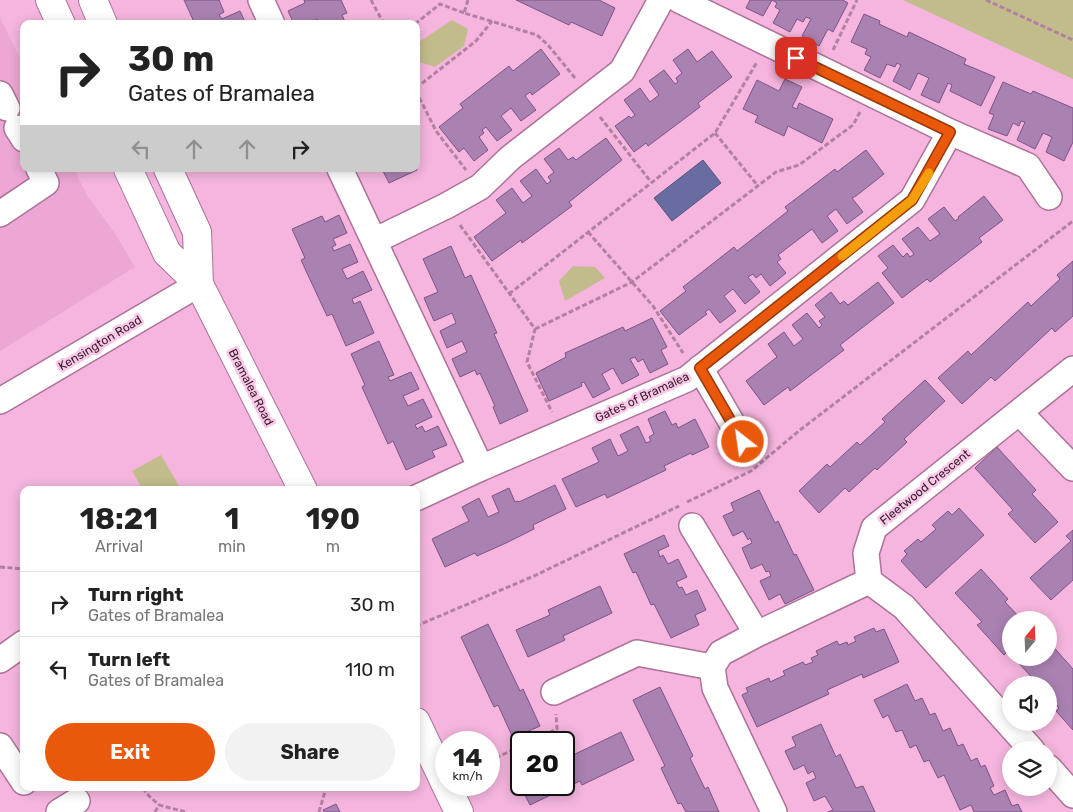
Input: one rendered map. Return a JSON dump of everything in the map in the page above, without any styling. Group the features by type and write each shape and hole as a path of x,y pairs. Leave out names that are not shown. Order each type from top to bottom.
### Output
{"main road":[{"path":"50,0 59,20"},
{"name":"Bramalea Road","path":"129,172 167,253 199,284 301,486"},
{"name":"Bramalea Road","path":"169,172 197,232 199,284"},
{"path":"420,730 435,762"},
{"path":"451,796 459,812"}],"street":[{"path":"261,0 270,20"},
{"path":"374,241 480,188 510,158 590,97 622,70 661,0"},
{"path":"679,0 870,94 1028,166 1049,197"},
{"name":"Gates of Bramalea","path":"420,496 687,379 912,200 950,132"},
{"path":"0,214 46,183 40,172"},
{"path":"341,172 482,468"},
{"name":"Kensington Road","path":"0,401 199,284"},
{"name":"Fleetwood Crescent","path":"869,581 866,552 874,528 1073,369"},
{"path":"698,370 743,442"},
{"path":"1019,412 1073,468"},
{"path":"692,526 757,634"},
{"path":"774,812 714,688 712,667 721,653 869,581 904,607 1024,741"},
{"path":"0,660 20,647"},
{"path":"554,692 637,653 712,667"},
{"path":"0,746 20,776"},
{"path":"1057,777 1073,795"}],"path":[{"path":"371,0 382,20"},
{"path":"464,13 468,0"},
{"path":"823,71 857,0"},
{"path":"986,0 1073,40"},
{"path":"420,20 440,4 537,35 548,45 590,97 600,116 651,182"},
{"path":"420,86 476,41 492,21"},
{"path":"509,294 714,133 768,44"},
{"path":"535,329 632,282 776,172 800,165 853,125 870,94"},
{"path":"420,97 436,131 480,188"},
{"path":"714,133 758,186"},
{"path":"446,206 535,329"},
{"path":"588,232 653,306 698,370"},
{"path":"535,329 527,362 563,433"},
{"path":"0,567 20,569"},
{"path":"554,692 557,730 555,731"},
{"path":"145,791 159,806 186,812"},
{"path":"319,812 325,791"},
{"path":"155,812 159,806"}],"shaded area":[{"path":"903,0 1073,0 1073,79"},
{"path":"0,18 20,58 20,172 76,172 88,197 114,232 135,267 0,351"},
{"path":"452,20 468,29 464,46 435,67 420,62 420,41"},
{"path":"573,266 595,267 605,278 565,301 559,281"},
{"path":"161,455 179,486 141,486 132,471"}],"water":[{"path":"703,160 721,183 672,221 654,198"}],"building":[{"path":"184,0 219,0 224,12 219,15 222,19 240,11 244,20 193,20"},
{"path":"304,0 341,0 347,13 342,15 344,20 292,20 288,11 305,3"},
{"path":"516,0 599,0 615,8 602,36 571,22 569,25"},
{"path":"750,0 772,0 763,16 746,8"},
{"path":"772,0 843,0 848,3 833,32 828,29 819,46 802,36 811,19 806,17 803,22 797,19 790,32 773,23 780,10 775,7 777,3"},
{"path":"864,14 880,21 879,24 907,37 909,32 966,59 964,64 995,77 981,106 950,91 952,85 948,83 939,103 921,95 929,78 918,73 910,90 893,81 901,65 897,63 895,67 887,64 880,78 864,70 871,57 865,54 867,49 851,42"},
{"path":"541,49 560,74 532,95 530,92 525,96 536,110 521,121 511,108 501,116 512,130 497,141 486,127 482,130 484,133 479,137 488,150 474,161 464,148 459,152 439,127 463,108 460,104 509,66 513,71"},
{"path":"688,49 697,62 712,51 732,77 698,103 700,107 648,146 646,143 634,152 615,126 629,116 631,118 635,115 624,100 640,88 650,102 659,95 649,81 664,70 675,84 678,82 676,78 682,73 673,60"},
{"path":"785,79 802,87 792,107 797,109 799,103 833,119 822,143 788,126 784,136 755,122 758,116 743,109 757,80 779,91"},
{"path":"1003,82 1031,94 1033,91 1073,108 1073,142 1064,161 1046,152 1052,137 1043,133 1035,149 1017,140 1025,122 1021,121 1019,126 1013,123 1007,136 988,129 994,115 989,113"},
{"path":"606,138 622,160 569,202 572,206 522,243 521,240 492,261 474,237 506,213 496,200 512,188 523,203 532,196 520,181 536,169 547,184 551,181 548,177 554,172 544,159 559,148 568,160 573,157 576,160"},
{"path":"866,150 884,174 852,198 863,212 847,224 836,209 827,216 838,231 822,243 812,229 778,255 781,259 777,262 786,273 770,286 761,274 756,278 753,274 748,277 760,292 745,304 733,289 724,296 736,311 720,323 709,309 705,312 707,314 679,335 660,311 686,291 683,287 734,247 737,251 788,211 785,207 835,169 837,172"},
{"path":"384,172 413,172 389,183"},
{"path":"984,196 1003,220 979,238 982,242 930,282 927,279 902,298 882,273 888,268 878,256 893,245 903,257 907,253 910,257 914,254 902,239 918,227 930,241 940,234 928,219 944,207 955,221"},
{"path":"339,215 347,233 333,239 336,245 332,247 334,251 350,244 358,262 342,269 347,279 363,271 372,290 352,299 354,304 360,301 374,333 346,346 332,314 327,316 301,260 305,258 292,229 322,216 325,222"},
{"path":"451,246 465,278 471,275 497,333 494,334 528,411 500,424 493,407 495,406 480,373 477,375 475,370 460,377 452,359 467,352 462,341 447,348 440,331 456,323 452,313 434,321 424,298 438,292 423,259"},
{"path":"1073,261 1073,316 1055,332 1052,328 995,381 991,377 962,404 938,378 968,351 971,355 1028,302 1031,306 1060,279 1057,275"},
{"path":"878,282 894,303 840,345 844,350 790,391 788,387 764,405 746,381 777,357 768,344 784,332 794,346 803,339 792,325 807,313 819,328 822,325 819,321 825,317 815,305 831,292 840,304 844,301 848,305"},
{"path":"652,318 667,347 661,350 668,364 650,373 643,359 638,362 635,357 630,359 639,375 622,384 613,368 602,374 610,389 593,398 584,382 581,383 582,386 549,401 536,373 566,357 565,353 623,327 625,331"},
{"path":"379,341 394,375 388,377 390,381 411,372 419,389 403,396 408,406 423,399 432,417 415,425 417,429 422,426 425,432 438,426 447,445 432,451 435,457 406,470 393,441 388,444 362,387 365,385 351,354"},
{"path":"925,380 945,401 904,439 907,442 877,470 875,468 849,492 845,488 819,513 799,491 827,464 830,467 857,442 860,445 885,422 882,419"},
{"path":"665,411 672,425 676,423 678,428 695,419 709,447 664,466 666,470 607,498 605,494 576,507 562,479 599,462 592,448 610,439 618,456 628,451 620,435 638,426 646,443 651,441 649,437 654,434 648,419"},
{"path":"997,447 1036,490 1032,494 1058,522 1035,543 1008,514 1013,510 975,468"},
{"path":"555,485 566,509 533,525 534,529 506,543 477,556 475,553 445,567 432,539 469,521 462,507 479,498 488,517 499,512 492,496 509,488 515,502 519,502"},
{"path":"759,490 775,523 778,521 794,555 796,554 814,590 785,604 780,594 769,600 760,581 771,576 769,571 766,572 762,564 751,569 742,548 752,543 750,538 748,540 743,531 733,536 723,516 734,511 731,503"},
{"path":"959,508 984,535 926,588 901,561 907,554 904,551 918,539 921,542 936,529 932,525 948,511 952,515"},
{"path":"1073,530 1073,580 1051,600 1030,578 1071,541 1066,536"},
{"path":"664,535 669,546 658,551 660,557 663,555 668,564 678,559 687,577 676,582 679,588 682,587 686,595 697,590 706,610 695,615 699,625 671,638 654,604 651,605 636,572 633,573 624,554"},
{"path":"981,569 1008,599 1005,602 1014,611 1002,611 1002,653 977,625 982,622 955,593"},
{"path":"600,586 612,613 563,636 565,640 528,657 516,630 550,615 548,610"},
{"path":"488,624 520,691 523,689 540,726 529,731 510,731 498,705 494,707 461,637"},
{"path":"874,628 876,632 884,629 899,662 863,678 862,674 827,690 829,694 757,727 742,695 748,692 746,688 769,678 770,682 785,675 783,671 803,662 805,665 813,662 811,658 818,655 816,651 837,641 839,645 847,642 848,645 856,641 854,637"},
{"path":"1058,652 1073,669 1073,730 1057,712 1059,708 1057,706 1057,676 1031,676 1021,666 1058,666"},
{"path":"907,684 915,701 922,698 930,715 935,713 943,731 950,728 958,746 963,744 971,761 977,758 981,767 985,765 994,786 990,788 994,795 1002,791 1002,796 1008,796 1012,806 1018,804 1022,812 974,812 971,805 960,810 944,775 938,778 929,760 924,762 916,745 910,748 902,730 896,732 888,715 883,718 874,700"},
{"path":"660,687 693,756 690,758 705,789 708,787 719,812 686,812 681,803 678,804 661,768 665,766 633,700"},
{"path":"821,724 836,757 840,754 856,788 863,786 875,812 828,812 833,810 825,796 814,801 806,783 816,778 813,771 808,774 804,765 794,770 785,751 796,746 792,737"},
{"path":"621,732 634,760 582,785 580,781 575,783 575,754"},
{"path":"526,796 549,796 530,805"},
{"path":"336,804 340,812 324,812 323,810"}],"slow traffic":[{"path":"842,256 912,200 929,173"}],"route":[{"path":"743,442 700,368 912,200 950,132 796,58"}]}
